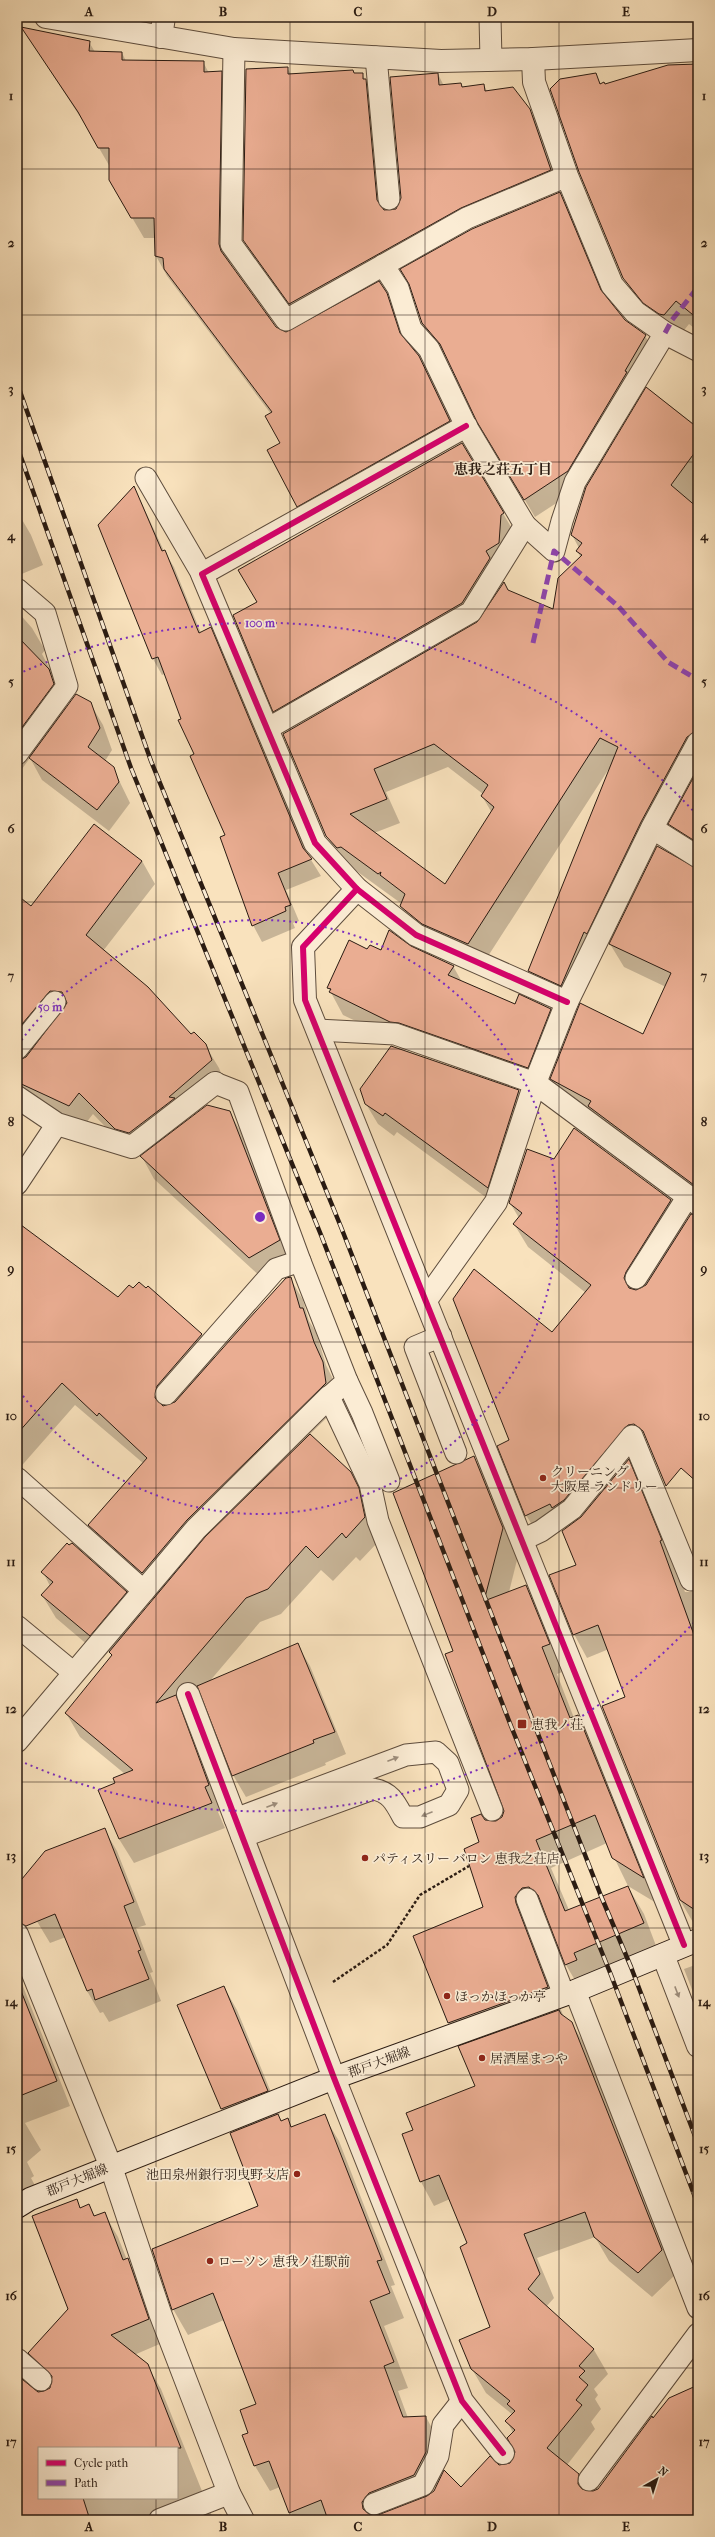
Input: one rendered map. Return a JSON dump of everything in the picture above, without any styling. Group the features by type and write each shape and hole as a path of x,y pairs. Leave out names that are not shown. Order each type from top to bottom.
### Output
{"street":[{"path":"46,17 162,27 234,49 376,56 441,61 533,59 698,50"},
{"path":"533,59 534,82 567,176 612,285 635,312 665,333 698,350"},
{"path":"466,426 202,574 315,843 357,890 416,935 567,1002"},
{"path":"426,1300 496,1202 535,1083 567,1002 652,828 698,743"},
{"path":"357,890 303,947 305,1000 522,1540 691,1943"},
{"path":"17,1097 57,1124 132,1147 215,1082"},
{"path":"535,1083 693,1200"},
{"path":"17,1741 196,1529 329,1397"},
{"path":"188,1694 334,2078 462,2401 503,2453"},
{"path":"17,1934 111,2167 160,2312 229,2493 243,2520"},
{"name":"郡戸大堀線","path":"17,2207 30,2199 334,2078 569,1993 691,1943"},
{"path":"663,1955 698,2046"},
{"path":"160,2520 229,2493"}],"lane":[{"path":"490,17 491,60"},
{"path":"234,49 231,244 286,320 467,218 567,176"},
{"path":"376,56 390,199"},
{"path":"383,265 398,288 411,329 429,350 466,426 525,525 554,551 562,520 576,482 665,333"},
{"path":"146,478 202,574"},
{"path":"267,729 471,612 525,525"},
{"path":"17,589 45,613 67,686 17,754"},
{"path":"652,828 698,857"},
{"path":"17,1049 55,1002"},
{"path":"317,1030 395,1034 535,1083"},
{"path":"215,1082 238,1092 300,1261 347,1381 362,1413 389,1481"},
{"path":"17,1184 57,1124"},
{"path":"636,1278 693,1200"},
{"path":"166,1394 276,1269 300,1261"},
{"path":"441,1336 415,1347 456,1453"},
{"path":"347,1381 329,1397 370,1484 378,1521 492,1810"},
{"path":"522,1540 541,1531 572,1509 632,1436 691,1580"},
{"path":"17,1478 144,1591"},
{"path":"17,1626 74,1673"},
{"path":"436,1752 448,1763 458,1790 450,1805 420,1817 403,1817 394,1800 385,1791 373,1788 239,1828 406,1755 436,1752"},
{"path":"527,1899 569,1993 698,2308"},
{"path":"589,2480 698,2334"},
{"path":"17,2359 41,2380"},
{"path":"374,2504 423,2485 438,2456 443,2425 462,2401"}],"path":[{"path":"304,1997 319,1992 387,1946 420,1895 469,1866"}],"building":[{"path":"21,27 90,41 89,51 122,52 122,60 204,61 204,72 222,71 219,244 221,251 276,327 286,332 379,281 387,293 400,333 419,356 450,421 297,507 267,450 280,443 265,416 272,412 164,269 163,258 155,256 154,218 131,218 109,180 109,148 98,148 78,112"},
{"path":"698,64 698,319 676,301 664,315 659,314 643,303 623,278 579,172 550,89 560,79 596,73 600,84 604,82 605,84 668,65"},
{"path":"288,67 288,74 353,70 354,73 363,73 363,79 366,79 377,200 384,210 396,209 401,198 390,77 438,73 439,85 461,83 462,87 484,84 485,91 513,87 530,109 551,170 461,208 289,304 243,240 246,69"},
{"path":"560,192 601,290 625,320 646,335 625,371 627,372 568,471 524,500 477,422 440,344 422,323 409,284 400,269 472,229"},
{"path":"646,387 698,428 698,448 671,485 698,508 698,731 687,737 641,822 587,934 584,932 561,986 528,971 618,747 600,738 468,944 422,924 400,906 405,894 380,875 381,872 378,874 341,847 337,848 326,836 283,734 477,622 504,582 508,590 553,609 558,578 582,555 576,551 582,543 571,535 586,487","holes":["434,744 488,785 481,796 494,807 445,884 350,814 387,799 374,769"]},
{"path":"462,443 504,513 501,515 499,543 486,551 490,558 462,603 273,712 233,615 257,602 238,570"},
{"path":"134,486 162,551 165,550 199,633 211,627 303,848 312,859 278,873 291,905 285,907 286,911 252,926 220,837 225,835 190,756 194,754 178,720 181,719 158,657 152,659 98,525"},
{"path":"17,636 49,669 54,684 17,734"},
{"path":"76,694 91,702 100,728 88,747 114,767 119,782 97,810 29,758"},
{"path":"698,769 698,843 668,824"},
{"path":"94,824 142,861 86,935 148,987 191,1034 194,1032 206,1044 212,1060 169,1097 175,1098 129,1133 115,1129 79,1093 69,1106 17,1082 17,1061 26,1057 67,1003 62,992 50,991 17,1030 17,895 31,906"},
{"path":"657,846 698,869 698,1188 588,1106 591,1101 550,1079 580,1003 643,1034 671,973 609,944"},
{"path":"389,930 411,946 454,966 448,975 515,1004 519,994 551,1009 528,1068 399,1023 390,1022 329,992 331,989 327,988 349,940 367,949 370,945 381,950"},
{"path":"391,1046 519,1090 488,1188 385,1113 383,1116 365,1104 360,1089"},
{"path":"207,1105 230,1111 280,1240 249,1258 140,1156"},
{"path":"574,1128 671,1200 626,1272 624,1278 629,1288 636,1290 646,1285 691,1214 698,1216 698,1483 681,1468 666,1486 643,1431 634,1424 628,1425 564,1500 552,1508 550,1504 525,1516 497,1446 509,1440 453,1299 474,1269 552,1332 591,1285 513,1224 522,1213 509,1203 527,1149 554,1159"},
{"path":"17,1222 118,1297 129,1285 133,1288 139,1282 146,1288 148,1286 202,1334 157,1386 155,1398 163,1406 175,1402 286,1278 291,1277 300,1308 303,1308 314,1342 323,1362 326,1383 187,1520 142,1573 88,1525 147,1458 99,1413 97,1416 62,1383 17,1434"},
{"path":"310,1434 351,1472 359,1488 365,1517 346,1538 342,1533 318,1558 306,1546 268,1589 246,1598 156,1703 176,1695 209,1785 205,1787 212,1803 119,1839 98,1790 115,1783 113,1778 133,1770 65,1713 112,1655 109,1652 205,1537"},
{"path":"474,1456 503,1528 484,1601 526,1585 550,1644 542,1647 570,1718 578,1715 644,1878 612,1858 595,1815 536,1840 565,1911 628,1886 644,1923 574,1953 577,1960 565,1965 538,1895 529,1887 522,1888 515,1897 516,1903 548,1987 448,2023 413,1936 483,1907 464,1849 479,1842 471,1818 481,1814 485,1820 496,1821 502,1817 504,1811 445,1654 453,1651 393,1493"},
{"path":"629,1459 662,1540 660,1541 698,1646 698,1912 680,1900 602,1706 625,1697 598,1625 573,1635 549,1575 576,1565 562,1531 581,1517"},
{"path":"67,1543 69,1545 72,1543 127,1592 90,1636 41,1595 53,1582 41,1572"},
{"path":"298,1643 335,1732 313,1740 314,1743 232,1776 197,1686"},
{"path":"105,1828 134,1902 124,1906 141,1950 138,1951 149,1979 95,2000 92,1989 87,1991 55,1914 26,1926 17,1922 17,1885 45,1851"},
{"path":"17,1986 19,1986 57,2081 17,2097"},
{"path":"224,1986 268,2091 221,2109 177,2005"},
{"path":"559,2010 561,2014 572,2022 662,2250 638,2273 594,2237 585,2212 524,2234 540,2274 528,2289 594,2349 579,2366 585,2371 579,2377 588,2385 576,2400 582,2405 547,2448 579,2474 578,2484 582,2489 593,2491 598,2489 652,2416 653,2418 669,2398 698,2385 698,2520 328,2520 321,2500 289,2513 269,2461 254,2466 242,2435 248,2433 240,2410 256,2404 213,2293 172,2310 152,2249 258,2206 230,2133 278,2114 281,2121 288,2118 291,2127 325,2114 382,2260 377,2261 390,2293 370,2301 394,2362 384,2366 403,2417 426,2416 426,2452 414,2475 369,2493 362,2502 363,2509 372,2516 378,2515 427,2496 434,2491 444,2470 461,2487 490,2456 499,2465 510,2463 515,2452 507,2438 515,2430 505,2421 515,2411 507,2404 510,2401 471,2369 459,2340 490,2327 460,2247 467,2243 439,2175 420,2182 402,2134 413,2130 406,2113 475,2086 458,2046"},
{"path":"77,2199 80,2208 89,2204 94,2216 105,2212 123,2260 128,2258 149,2319 111,2335 148,2364 181,2448 38,2447 38,2499 83,2499 90,2520 17,2520 17,2375 38,2392 50,2388 52,2376 28,2353 68,2309 32,2216"}],"railway":[{"path":"17,383 151,761 341,1227 601,1896 631,1967 698,2144"},
{"path":"17,446 131,768 321,1235 511,1726 611,1975 698,2205"}],"marked path":[{"path":"665,333 672,320 698,287"},
{"path":"533,643 554,551 618,606 668,662 698,680"}],"cycle path":[{"path":"466,426 202,574 315,843 357,889 416,935 567,1002"},
{"path":"357,889 303,947 305,1000 684,1945"},
{"path":"188,1694 334,2078 462,2401 503,2453"}],"place":[{"name":"クリーニング 大阪屋 ランドリー","path":"543,1478"},
{"name":"恵我ノ荘","path":"522,1724"},
{"name":"パティスリー バロン 恵我之荘店","path":"365,1858"},
{"name":"ほっかほっか亭","path":"447,1996"},
{"name":"居酒屋まつや","path":"482,2058"},
{"name":"池田泉州銀行羽曳野支店","path":"297,2174"},
{"name":"ローソン 恵我ノ荘駅前","path":"210,2261"}],"district":[{"name":"恵我之荘五丁目","path":"503,469"}]}
